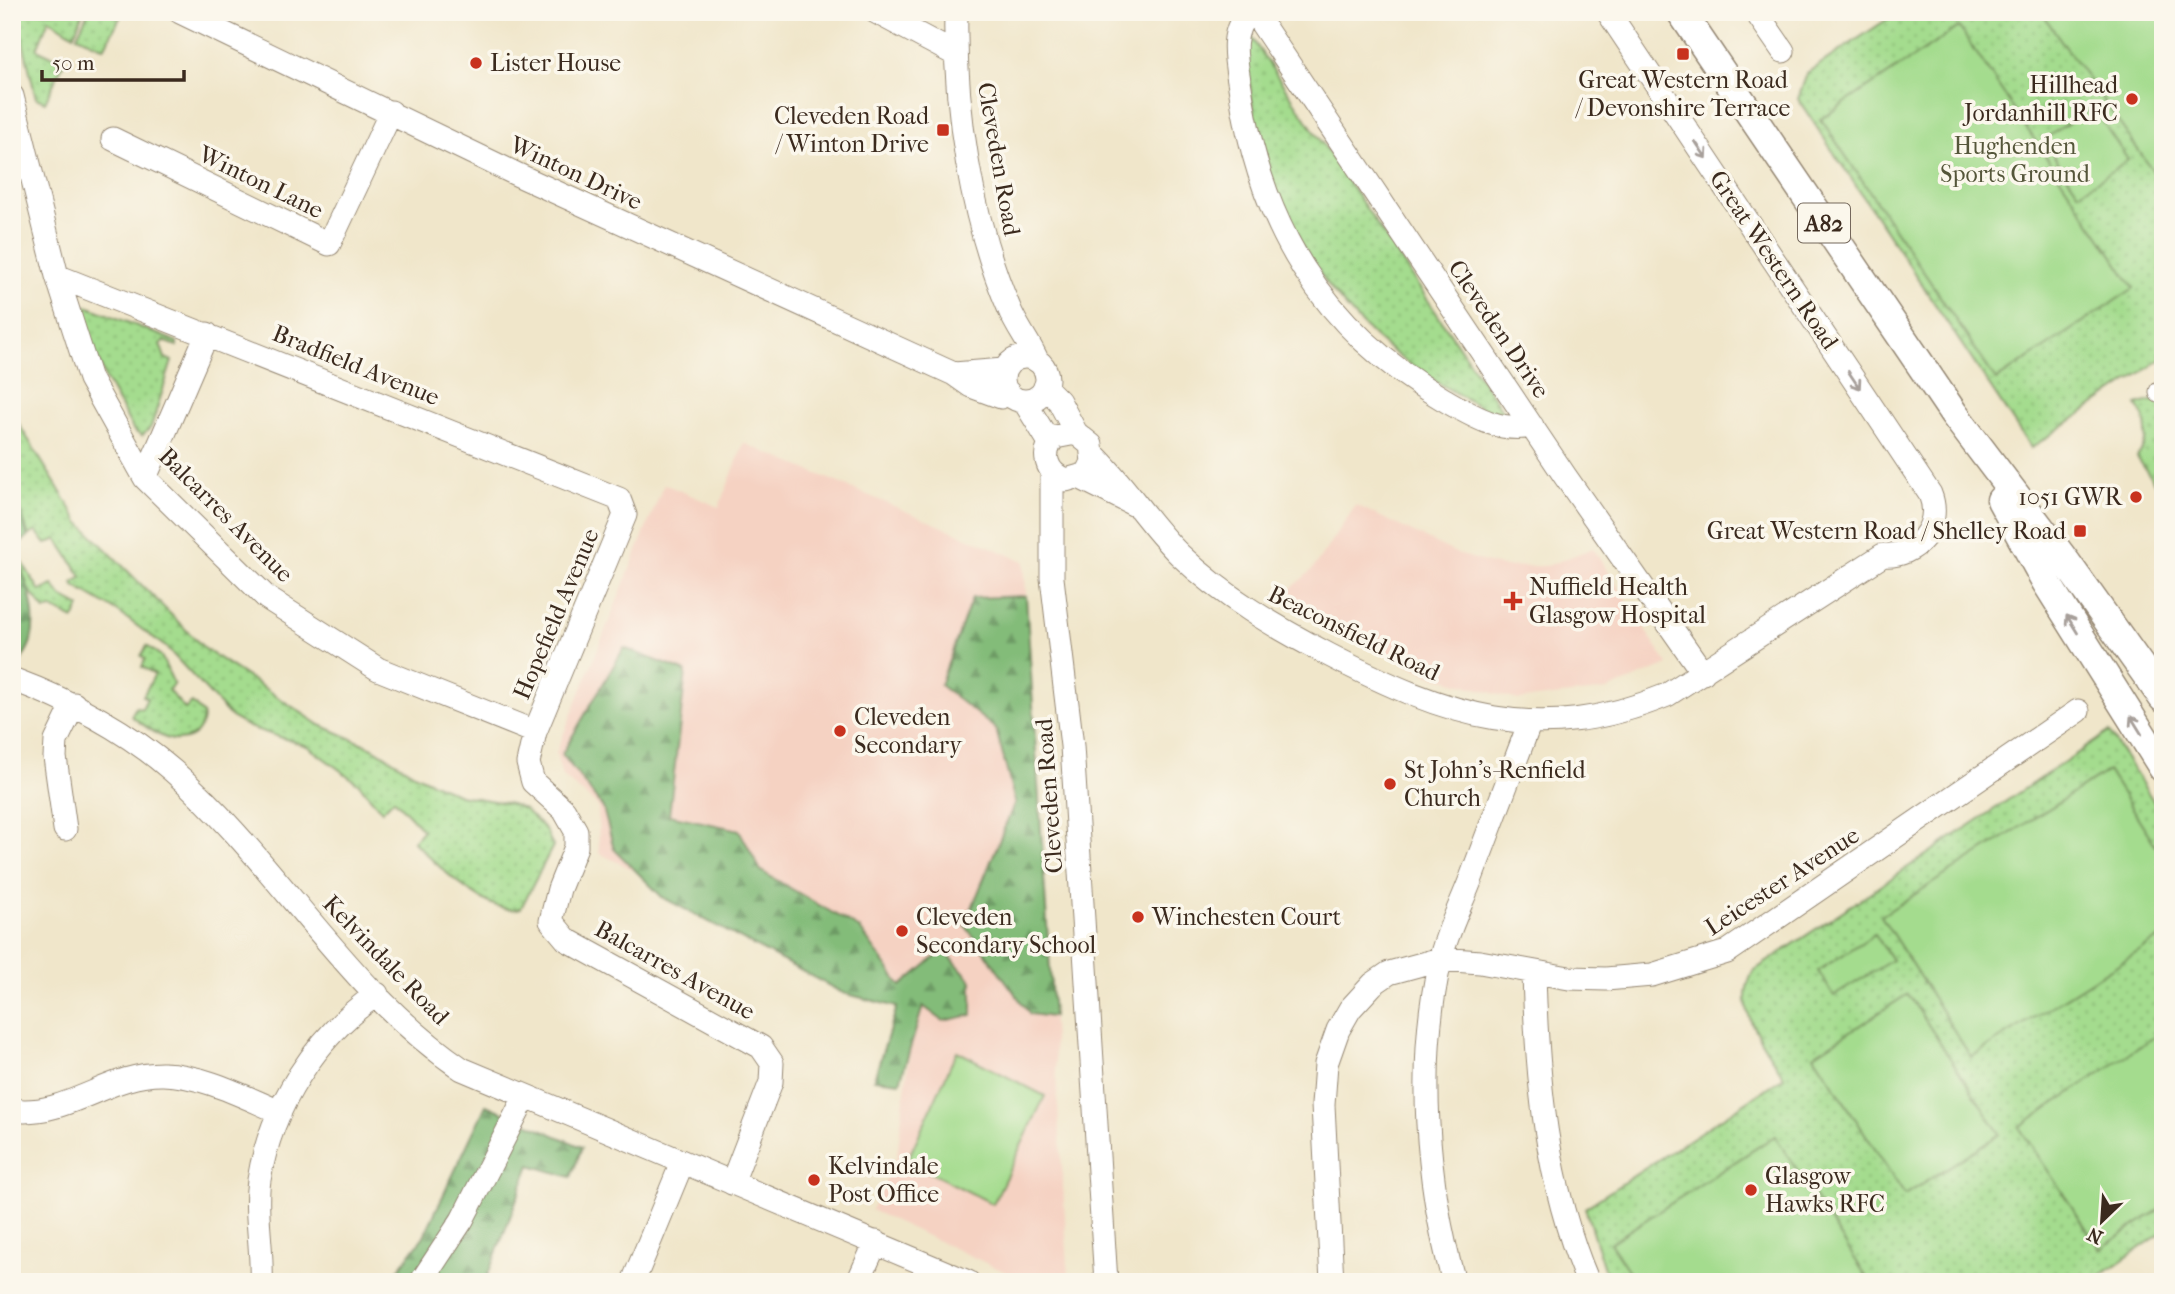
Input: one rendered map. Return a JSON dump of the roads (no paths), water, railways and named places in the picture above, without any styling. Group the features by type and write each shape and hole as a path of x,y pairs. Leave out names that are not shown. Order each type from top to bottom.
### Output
{"main road":[{"name":"A82","path":"1681,12 1954,414 2066,562 2163,698"},
{"name":"A82","path":"1954,414 2046,582 2163,768"}],"street":[{"name":"Winton Drive","path":"180,12 528,180 954,374 971,386 1001,397 1012,381"},
{"path":"876,12 955,54"},
{"name":"Cleveden Road","path":"956,12 955,54 968,155 987,249 1010,310 1046,372 1045,387 1059,401 1076,433 1091,445 1094,455"},
{"path":"1252,12 1237,29 1236,50 1248,136 1276,218 1314,284 1366,346 1402,374 1490,423 1508,429 1532,426"},
{"name":"Cleveden Drive","path":"1252,12 1703,673"},
{"name":"Great Western Road","path":"1608,12 1930,494 1935,509"},
{"path":"1756,12 1783,51"},
{"name":"Balcarres Avenue","path":"12,96 57,276 90,379 145,478 267,598 378,669 535,732 528,763 533,782 564,810 576,831 576,847 559,888 551,921 567,940 761,1047 772,1063 771,1082 733,1183"},
{"name":"Winton Lane","path":"113,139 329,244 391,112"},
{"name":"Bradfield Avenue","path":"57,276 619,499 625,515"},
{"name":"Cleveden Road","path":"1010,310 1012,381 1050,443 1046,458 1052,472 1052,578 1072,746 1106,1282"},
{"path":"145,478 207,334"},
{"path":"1037,360 1023,357 1012,381 1035,398 1045,387"},
{"path":"1050,443 1062,434 1076,433"},
{"path":"1051,517 1077,479 1091,468 1094,455"},
{"name":"Beaconsfield Road","path":"1094,455 1122,482 1137,506 1181,556 1257,617 1416,696 1452,709 1530,722 1589,720 1631,710 1667,695 1883,555 1898,556 1928,533 1935,509"},
{"path":"1052,472 1066,480 1077,479"},
{"name":"Beaconsfield Road","path":"1077,479 1137,506"},
{"name":"Hopefield Avenue","path":"535,732 625,515"},
{"name":"Kelvindale Road","path":"12,679 74,704 117,729 174,772 412,1031 462,1069 968,1282"},
{"path":"65,829 55,757 56,741 74,704"},
{"name":"Leicester Avenue","path":"1332,1282 1323,1085 1332,1046 1350,1009 1373,984 1401,969 1440,959 1480,962 1534,974 1606,979 1652,975 1727,951 1760,932 2078,711"},
{"path":"1454,1282 1437,1198 1426,1065 1440,959 1530,722"},
{"path":"1534,974 1539,1090 1551,1168 1561,1210 1588,1282"},
{"path":"261,1282 259,1181 280,1112 292,1086 326,1040 360,1006 377,994"},
{"path":"12,1110 47,1111 105,1087 162,1074 221,1087 280,1112"},
{"path":"421,1282 462,1220 525,1097"},
{"path":"633,1282 682,1163"},
{"path":"858,1282 876,1242"}],"place":[{"name":"Great Western Road / Devonshire Terrace","path":"1683,54"},
{"name":"Lister House","path":"476,63"},
{"name":"Hillhead Jordanhill RFC","path":"2132,99"},
{"name":"Cleveden Road / Winton Drive","path":"943,130"},
{"name":"1051 GWR","path":"2136,497"},
{"name":"Great Western Road / Shelley Road","path":"2080,531"},
{"name":"Nuffield Health Glasgow Hospital","path":"1513,601"},
{"name":"Cleveden Secondary","path":"840,731"},
{"name":"St John’s-Renfield Church","path":"1390,784"},
{"name":"Winchesten Court","path":"1138,917"},
{"name":"Cleveden Secondary School","path":"902,931"},
{"name":"Kelvindale Post Office","path":"814,1180"},
{"name":"Glasgow Hawks RFC","path":"1751,1190"}],"park label":[{"name":"Hughenden Sports Ground","path":"2015,160"}]}
